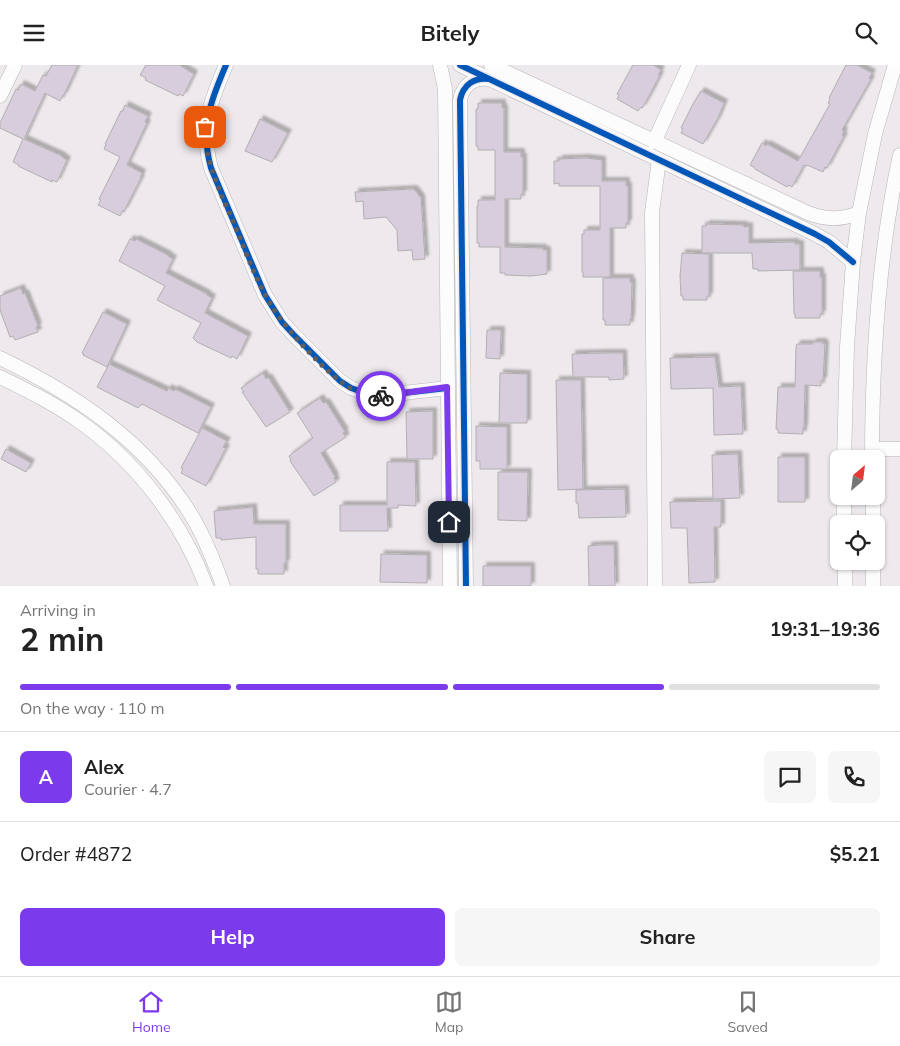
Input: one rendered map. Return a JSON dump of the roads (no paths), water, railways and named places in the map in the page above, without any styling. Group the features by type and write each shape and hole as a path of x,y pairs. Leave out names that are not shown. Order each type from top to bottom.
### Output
{"street":[{"path":"0,96 15,65"},
{"path":"226,65 205,127 207,155 258,280 273,309 293,334 329,371 340,381 352,388 378,396 447,387"},
{"path":"440,65 444,81 445,125 450,586"},
{"path":"460,65 490,72 654,142 808,213 825,218 842,218 859,213"},
{"path":"654,142 689,65"},
{"path":"844,450 846,367 853,262 859,213 875,135 895,65"},
{"path":"466,586 460,100 463,90 471,82 490,72"},
{"path":"490,72 659,160 815,234 829,242 853,262"},
{"path":"445,125 460,126"},
{"path":"872,450 881,265 887,217 900,155"},
{"path":"655,586 652,212 659,160"},
{"path":"775,215 782,202"},
{"path":"0,358 37,376 80,402 112,425 141,452 174,489 191,514 211,555 223,586"},
{"path":"0,377 66,413 100,437 125,461 143,481 174,523 200,568 206,586"},
{"path":"885,452 900,449"},
{"path":"845,570 845,586"},
{"path":"873,570 874,586"}]}
